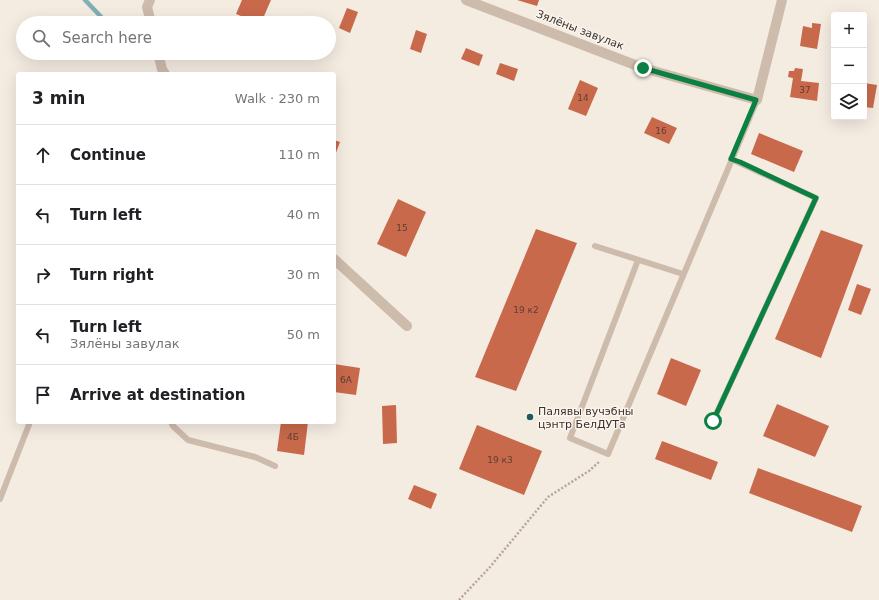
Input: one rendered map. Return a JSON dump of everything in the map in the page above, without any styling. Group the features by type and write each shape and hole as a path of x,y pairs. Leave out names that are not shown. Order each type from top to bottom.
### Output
{"street":[{"path":"149,16 147,7 150,0"},
{"name":"Зялёны завулак","path":"466,0 643,68 756,100"},
{"path":"756,100 782,0"},
{"path":"160,60 163,72"},
{"path":"336,261 407,326"}],"lane":[{"path":"638,260 570,438 608,454 756,100"},
{"path":"713,421 816,198 731,159"},
{"path":"596,246 683,274"},
{"path":"0,499 29,424"},
{"path":"172,424 188,440 255,457 275,466"}],"path":[{"path":"459,600 490,567 548,497 589,471 608,454"}],"building":[{"path":"242,0 271,0 264,16 241,16 236,14"},
{"path":"517,0 539,0 537,6"},
{"path":"347,8 358,12 350,33 339,28"},
{"path":"812,23 821,24 817,49 800,46 803,26 812,28"},
{"path":"416,30 427,34 421,53 410,49"},
{"path":"466,48 483,55 479,66 461,59"},
{"path":"500,63 518,69 514,81 496,74"},
{"path":"795,68 803,69 801,81 819,83 817,101 790,97 793,78 788,77 789,71 794,71"},
{"path":"580,80 598,88 586,116 568,109"},
{"path":"867,83 877,85 873,108 867,107"},
{"path":"652,117 677,128 669,144 644,133"},
{"path":"759,133 803,151 794,172 751,154"},
{"path":"336,141 340,142 336,153"},
{"path":"398,199 426,212 406,257 377,244"},
{"path":"536,229 577,243 516,391 475,377"},
{"path":"821,230 863,245 821,358 775,339"},
{"path":"857,284 871,289 861,315 848,310"},
{"path":"671,358 701,370 686,406 657,394"},
{"path":"336,364 360,368 356,395 336,392"},
{"path":"777,404 829,426 815,457 763,436"},
{"path":"396,405 397,443 383,444 382,406"},
{"path":"281,424 308,424 304,455 277,451"},
{"path":"477,425 542,451 524,495 459,469"},
{"path":"662,441 718,462 711,480 655,459"},
{"path":"758,468 862,506 852,532 749,493"},
{"path":"414,485 437,494 431,509 408,499"}],"waterway":[{"path":"85,0 100,16"}],"place":[{"name":"Палявы вучэбны цэнтр БелДУТа","path":"530,417"}],"route":[{"path":"643,68 756,100 731,159 816,198 713,421"}]}
